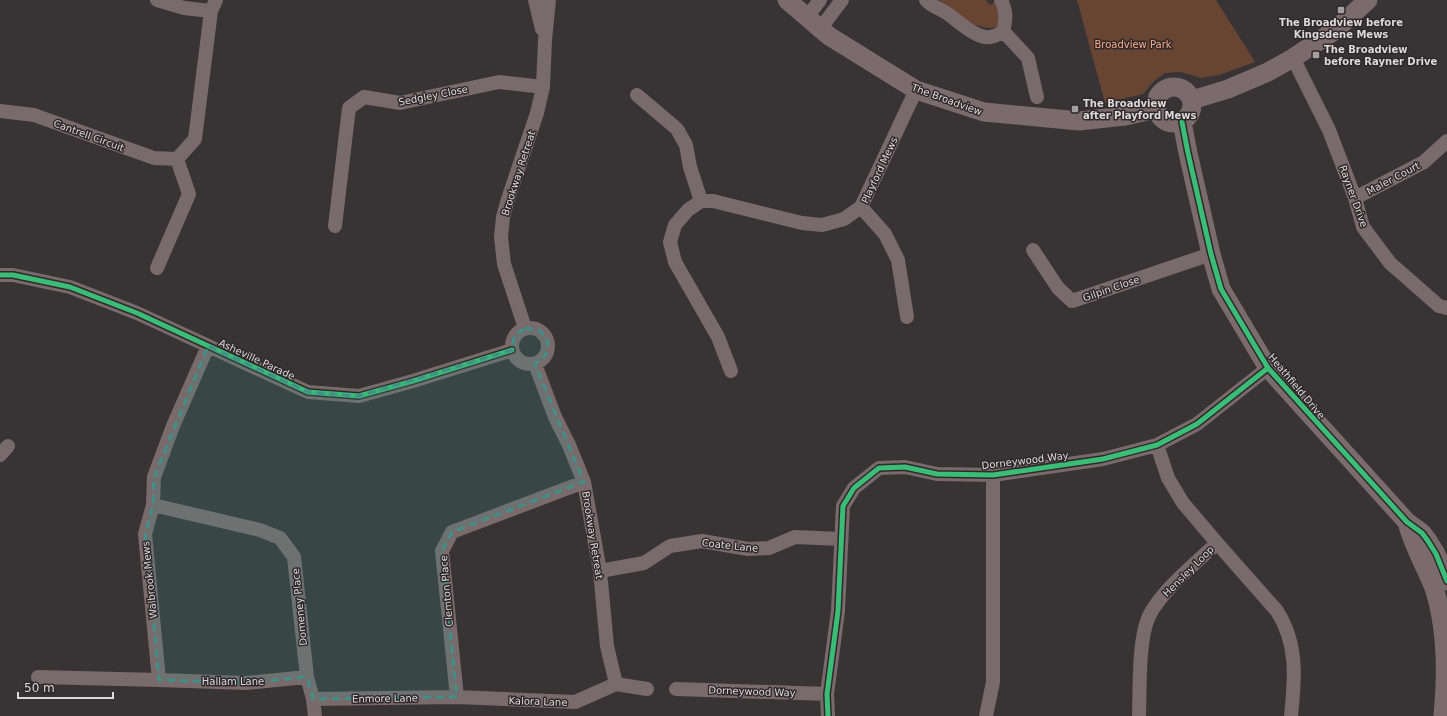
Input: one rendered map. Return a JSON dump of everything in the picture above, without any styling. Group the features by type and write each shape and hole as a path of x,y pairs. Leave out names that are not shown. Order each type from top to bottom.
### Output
{"street":[{"path":"157,0 184,8 214,5 195,138 177,159 189,194 157,268"},
{"name":"Brookway Retreat","path":"535,0 545,40"},
{"name":"Brookway Retreat","path":"525,328 504,264 501,237 503,217 508,199 537,113 543,87 545,40 549,0"},
{"name":"The Broadview","path":"787,0 829,36 916,90 984,112 1079,121 1125,116 1156,110"},
{"path":"814,23 820,0"},
{"path":"814,23 842,0"},
{"path":"926,0 929,4 944,11 977,34 986,38 995,36 1003,31 1006,19 1004,7 1000,0"},
{"path":"1192,100 1228,89 1268,72 1293,58 1334,31 1368,0"},
{"path":"1003,31 1028,58 1037,97"},
{"name":"Rayner Drive","path":"1293,58 1329,130 1356,198 1363,227 1390,263 1439,306 1447,308"},
{"name":"Sedgley Close","path":"335,226 349,108 364,97 400,104 499,82 543,87"},
{"path":"1175,86 1181,88 1189,94 1192,100 1193,106 1191,112 1182,122 1172,123 1166,121 1156,110 1158,95 1167,88 1175,86"},
{"name":"Playford Mews","path":"701,201 713,201 802,223 822,225 844,219 861,207 916,90"},
{"path":"637,95 677,129 686,145 690,166 701,201 688,210 675,225 670,242 675,262 718,337 731,371"},
{"name":"Cantrell Circuit","path":"0,111 34,115 154,158 177,159"},
{"name":"Heathfield Drive","path":"1182,122 1211,254 1221,288 1268,368 1407,522 1422,533 1436,554 1447,582"},
{"name":"Maler Court","path":"1356,198 1424,162 1447,141"},
{"path":"861,207 885,234 898,260 907,317"},
{"name":"Gilpin Close","path":"1033,250 1058,288 1072,301 1211,254"},
{"name":"Asheville Parade","path":"0,275 13,275 70,287 137,312 308,392 359,396 512,350"},
{"path":"525,328 539,330 548,341 546,355 542,360 535,364 523,363 518,360 512,350 514,336 525,328"},
{"name":"Walbrook Mews","path":"159,680 145,534 153,505 154,477 172,426 208,346"},
{"name":"Brookway Retreat","path":"535,364 555,417 569,445 584,482 600,571 607,646 616,684"},
{"name":"Dorneywood Way","path":"828,716 827,694 838,611 843,506 854,488 879,468 906,467 937,474 993,475 1104,458 1157,445 1197,424 1268,368"},
{"name":"Hensley Loop","path":"1157,445 1168,478 1184,503 1277,611 1289,633 1294,653 1294,680 1291,716"},
{"name":"Dorneywood Way","path":"986,716 993,675 993,475"},
{"name":"Clemton Place","path":"457,697 442,551 452,532 584,482"},
{"name":"Domeney Place","path":"153,505 260,530 280,538 294,557 307,677 313,699 315,716"},
{"name":"Heathfield Drive","path":"1407,522 1411,538 1433,587 1445,633 1447,669 1446,698 1443,716"},
{"name":"Coate Lane","path":"600,571 644,563 670,546 702,541 748,548 769,548 795,537 841,539"},
{"name":"Hensley Loop","path":"1139,716 1142,648 1149,617 1162,596 1217,543"},
{"path":"38,677 159,680"},
{"name":"Hallam Lane","path":"159,680 246,683 307,677"},
{"path":"616,684 647,689"},
{"name":"Kalora Lane","path":"457,697 575,702 616,684"},
{"name":"Dorneywood Way","path":"676,689 827,694"},
{"name":"Enmore Lane","path":"313,699 457,697"}],"highlighted area":[{"path":"525,328 539,330 544,335 548,341 546,355 535,364 584,482 452,532 442,551 457,697 313,699 307,677 246,683 159,680 145,534 153,505 154,477 208,346 308,392 359,396 512,350 514,336"}],"green space":[{"path":"939,0 986,0 990,5 997,1 1000,6 998,26 991,28 975,24 959,15"},
{"name":"Broadview Park","path":"1077,0 1216,0 1255,62 1219,75 1201,78 1181,72 1165,73 1154,81 1143,94 1105,103"}],"cycle path":[{"path":"1182,122 1211,254 1221,289 1268,368 1407,522 1422,533 1436,554 1447,581"},
{"path":"0,275 13,275 70,287 137,313 308,392 359,396 512,350"},
{"path":"828,716 827,694 838,611 843,506 854,488 879,468 905,467 937,474 993,475 1103,459 1157,445 1197,424 1268,368"}],"place":[{"name":"The Broadview before Kingsdene Mews","path":"1341,10"},
{"name":"The Broadview before Rayner Drive","path":"1316,55"},
{"name":"The Broadview after Playford Mews","path":"1075,109"}]}
